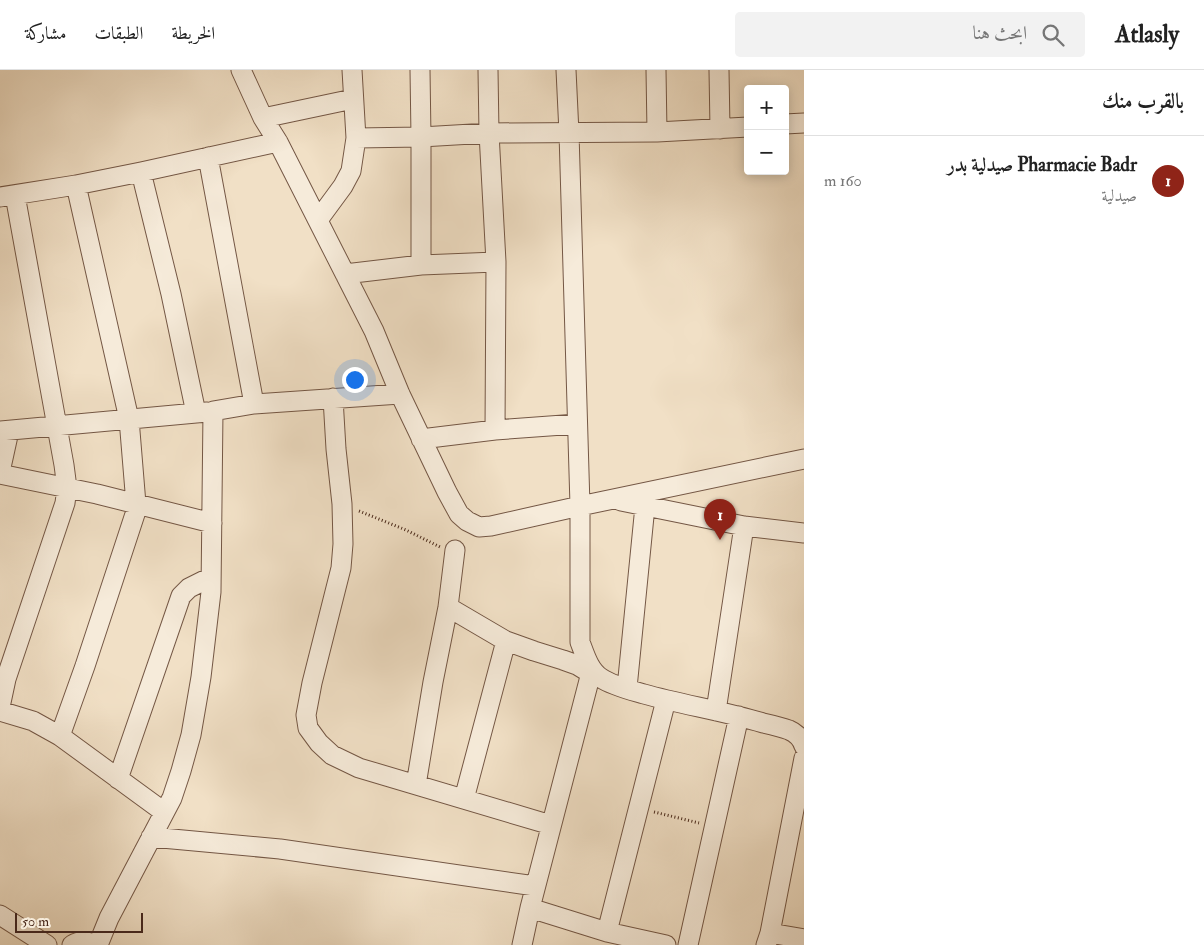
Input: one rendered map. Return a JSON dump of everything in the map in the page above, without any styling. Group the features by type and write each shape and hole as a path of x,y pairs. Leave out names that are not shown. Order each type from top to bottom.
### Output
{"street":[{"path":"241,70 263,118 278,142 383,350 400,394 447,492 459,514 467,522 479,526 491,526 804,459"},
{"path":"318,220 343,186 351,171 356,138 352,70"},
{"path":"420,70 421,265"},
{"path":"488,70 489,133 496,262 495,430"},
{"path":"522,945 535,886 591,671 580,642 580,506 566,70"},
{"path":"656,70 657,132"},
{"path":"719,70 720,129"},
{"path":"263,118 353,99"},
{"path":"789,124 804,123"},
{"path":"356,138 489,133 657,132 744,127"},
{"path":"0,707 6,679 65,503 67,488 58,426 8,196 142,172 278,142"},
{"path":"208,158 254,404"},
{"path":"72,945 90,942 96,945 108,918 172,798 191,735 201,677 211,592 212,523 205,412 171,294 142,172"},
{"path":"60,736 135,514 136,504 129,419 76,185"},
{"path":"345,274 421,265 496,262"},
{"path":"212,523 97,494 0,473 5,431 205,412 254,404 400,394"},
{"path":"333,398 342,504 343,544 341,568 312,682 306,715 308,728 332,755 360,768 551,825"},
{"path":"421,439 495,430 577,424"},
{"path":"612,499 744,526 804,533"},
{"path":"626,688 644,506"},
{"path":"716,711 744,526"},
{"path":"416,785 448,607 454,550"},
{"path":"118,778 181,596 189,588 211,577"},
{"path":"448,607 506,640 577,665 601,678 626,688 666,700 739,716 789,730 797,735 804,743 804,746"},
{"path":"464,798 506,640"},
{"path":"607,932 666,700"},
{"path":"0,711 33,721 60,736 164,812"},
{"path":"688,945 739,716"},
{"path":"804,758 768,939 804,939"},
{"path":"151,837 280,849 535,886"},
{"path":"530,908 607,932 666,945"},
{"path":"0,915 47,945"}],"path":[{"path":"342,504 406,530 441,548 454,550"},
{"path":"639,808 715,827"}],"place":[{"name":"Pharmacie Badr صيدلية بدر","path":"720,540"}]}
